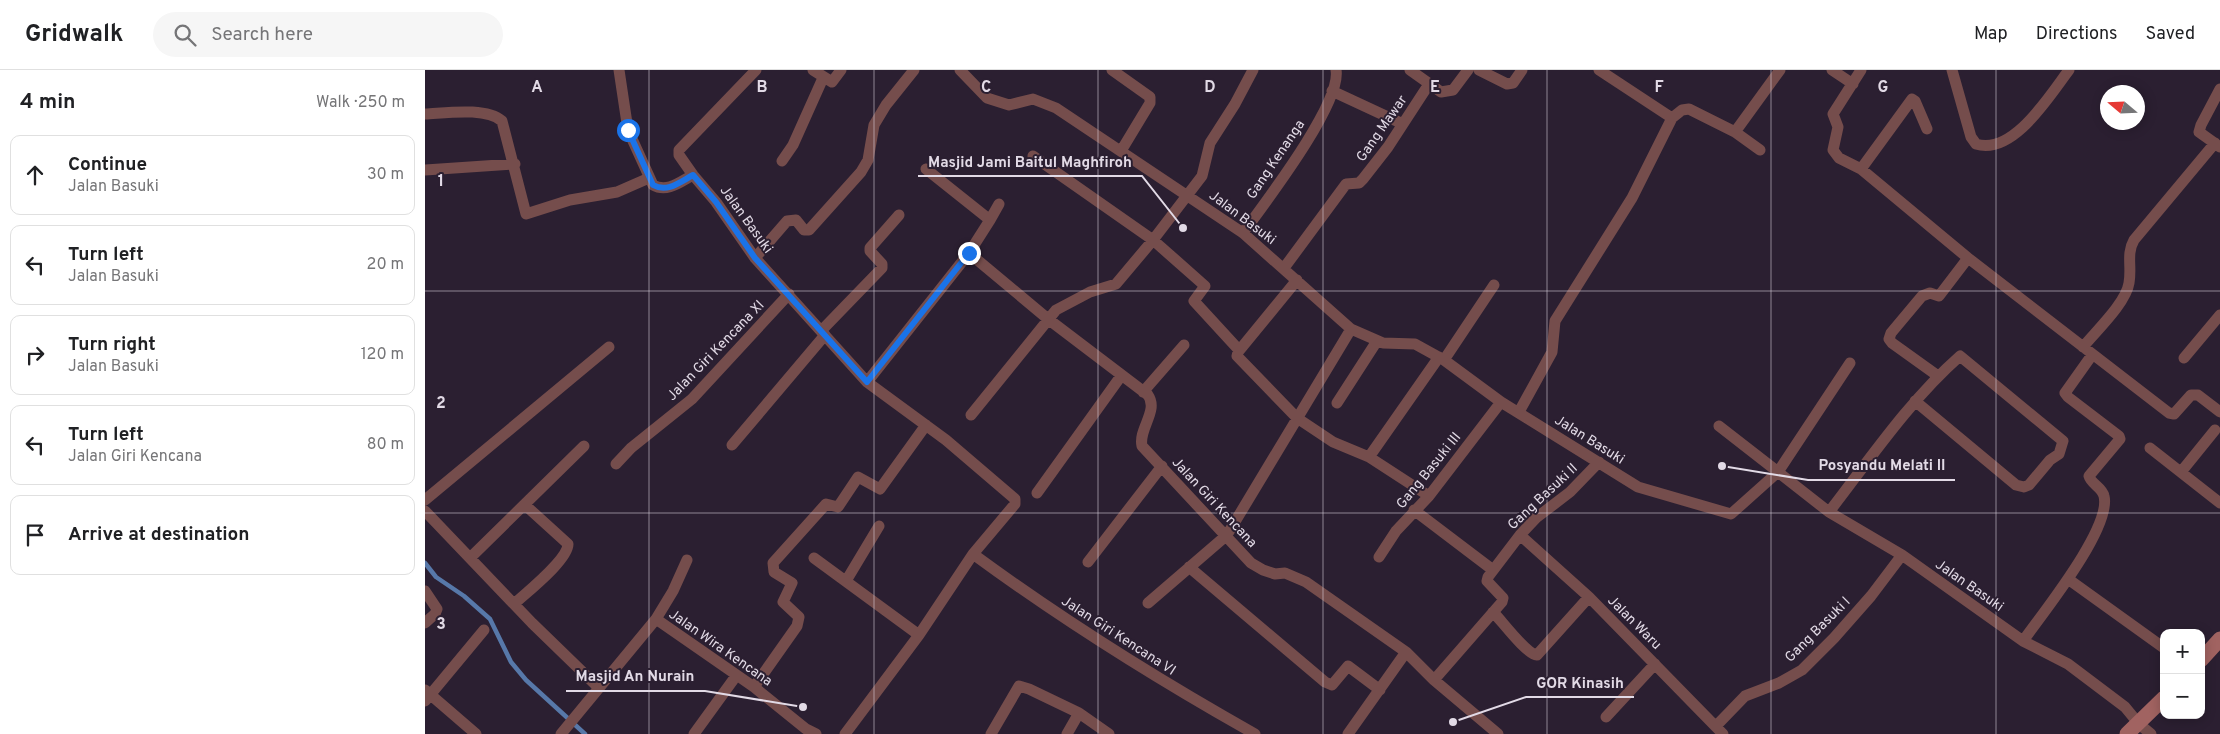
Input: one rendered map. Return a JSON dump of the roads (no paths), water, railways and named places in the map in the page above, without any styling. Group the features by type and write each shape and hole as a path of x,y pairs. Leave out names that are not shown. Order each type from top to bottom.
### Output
{"street":[{"path":"619,70 628,130 653,185 659,188 667,188 693,175"},
{"name":"Jalan Basuki","path":"756,70 679,150 679,155 716,202 755,258 867,382 926,425 1015,499 1015,504 973,554"},
{"path":"813,70 832,82 841,70"},
{"path":"755,258 787,221 796,220 804,230 809,230 861,172 868,160 874,125 886,105 914,70"},
{"path":"960,70 987,98 1009,105 1033,99 1056,108 1188,195 1202,176 1210,143 1235,104 1253,70"},
{"path":"1112,70 1150,97 1150,103 1121,151"},
{"path":"1127,81 1135,70"},
{"name":"Gang Kenanga","path":"1243,233 1309,138 1331,91 1336,70"},
{"path":"1409,70 1441,92 1453,90 1468,70"},
{"path":"1479,70 1507,84 1513,83 1522,70"},
{"path":"1601,70 1672,118"},
{"path":"1832,70 1853,84"},
{"path":"1861,70 1833,114 1838,127 1833,150 1839,158 1861,169 1968,258 2169,413 2174,414 2191,394 2197,395 2220,412"},
{"path":"1952,70 1971,137 1976,144 1985,147 2007,140 2029,122 2069,70"},
{"path":"1735,132 1774,72"},
{"path":"783,161 796,138 823,78"},
{"name":"Gang Mawar","path":"1284,268 1346,184 1359,183 1363,180 1429,84"},
{"path":"2083,347 2123,297 2129,283 2129,249 2134,240 2218,145 2199,132 2220,89"},
{"path":"1331,91 1403,124"},
{"path":"1861,169 1912,99 1915,100 1927,130"},
{"path":"1519,412 1552,352 1555,321 1632,198 1672,118 1682,110 1689,110 1735,132 1760,150"},
{"path":"425,114 483,113 497,117 502,121 515,164 526,214 570,200 617,192 649,178"},
{"path":"1033,156 1153,240 1205,286 1194,301 1239,350"},
{"path":"425,170 515,164"},
{"path":"927,169 990,220"},
{"name":"Jalan Basuki","path":"971,415 1056,310 1090,292 1116,284 1188,195 1243,233 1351,329 1383,343 1415,344 1442,359 1501,402 1638,487 1731,514 1777,472 1829,512 1902,555 2023,641 2068,664 2125,707 2133,729 2151,734"},
{"path":"867,382 969,253 999,204"},
{"path":"732,445 823,333 882,268 882,264 870,251 870,248 899,215"},
{"path":"969,253 1048,319 1143,392 1185,345"},
{"path":"1939,376 1889,339 1891,333 1922,296 1930,293 1939,296 1968,258"},
{"path":"1297,280 1239,350 1237,356 1297,418 1333,442 1369,457 1429,496"},
{"path":"1369,457 1494,285"},
{"name":"Jalan Giri Kencana XI","path":"616,464 631,448 693,399 789,294"},
{"path":"2184,358 2220,315"},
{"path":"1148,603 1227,535 1351,329"},
{"path":"1337,403 1377,341"},
{"path":"425,500 609,346"},
{"path":"2023,641 2068,579 2101,524 2105,498 2102,491 2089,476 2120,439 2119,436 2068,398 2065,393 2092,355"},
{"path":"1829,512 1915,402 1960,356 2063,441 2059,454 2050,460 2029,485 2024,487 2016,485 1915,402"},
{"path":"1719,426 1777,472 1851,363"},
{"path":"1037,493 1121,376"},
{"name":"Jalan Giri Kencana","path":"1143,392 1151,401 1151,407 1142,431 1141,446 1227,535 1251,564 1275,574 1285,573 1306,582 1406,652 1434,680 1498,734"},
{"name":"Gang Basuki III","path":"1379,557 1414,510 1429,496 1501,402"},
{"path":"754,687 797,626 799,617 783,602 792,583 774,572 773,563 826,504 838,507 858,477 880,489 926,425"},
{"path":"2181,472 2215,430"},
{"path":"471,557 584,446"},
{"path":"2149,448 2220,503"},
{"name":"Gang Basuki II","path":"1491,573 1520,535 1536,518 1570,492 1599,462"},
{"path":"1088,562 1162,466"},
{"path":"514,604 559,562 568,549 568,544 525,505"},
{"path":"1414,510 1491,573 1489,583 1503,598 1434,680"},
{"path":"425,511 514,604 599,688"},
{"path":"846,580 879,526"},
{"name":"Jalan Waru","path":"1520,535 1589,597 1720,730"},
{"path":"845,734 919,635 973,554"},
{"name":"Jalan Giri Kencana VI","path":"973,554 1023,591 1146,671 1255,734"},
{"name":"Gang Basuki I","path":"1720,730 1745,696 1779,684 1802,670 1852,617 1902,555"},
{"path":"814,558 919,635"},
{"path":"656,619 673,591 687,560"},
{"path":"1189,567 1325,682 1332,685 1348,666 1379,690"},
{"path":"2068,579 2160,645"},
{"path":"425,591 437,609 435,614 425,623"},
{"path":"1493,612 1533,655 1537,655 1589,597"},
{"name":"Jalan Wira Kencana","path":"561,734 656,619 754,687 808,732"},
{"path":"476,734 427,695 484,630"},
{"path":"2205,656 2220,639"},
{"path":"1348,734 1406,652"},
{"path":"1606,717 1655,664"},
{"path":"694,734 736,676"},
{"path":"991,734 1019,686 1029,688 1079,713 1109,734"},
{"path":"2133,729 2160,702"},
{"path":"1067,734 1079,713"}],"waterway":[{"path":"425,563 436,577 464,596 490,619 511,662 526,680 585,734"}],"place":[{"name":"Masjid Jami Baitul Maghfiroh","path":"1183,228"},
{"name":"Posyandu Melati II","path":"1722,466"},
{"name":"Masjid An Nurain","path":"803,707"},
{"name":"GOR Kinasih","path":"1453,722"}]}
